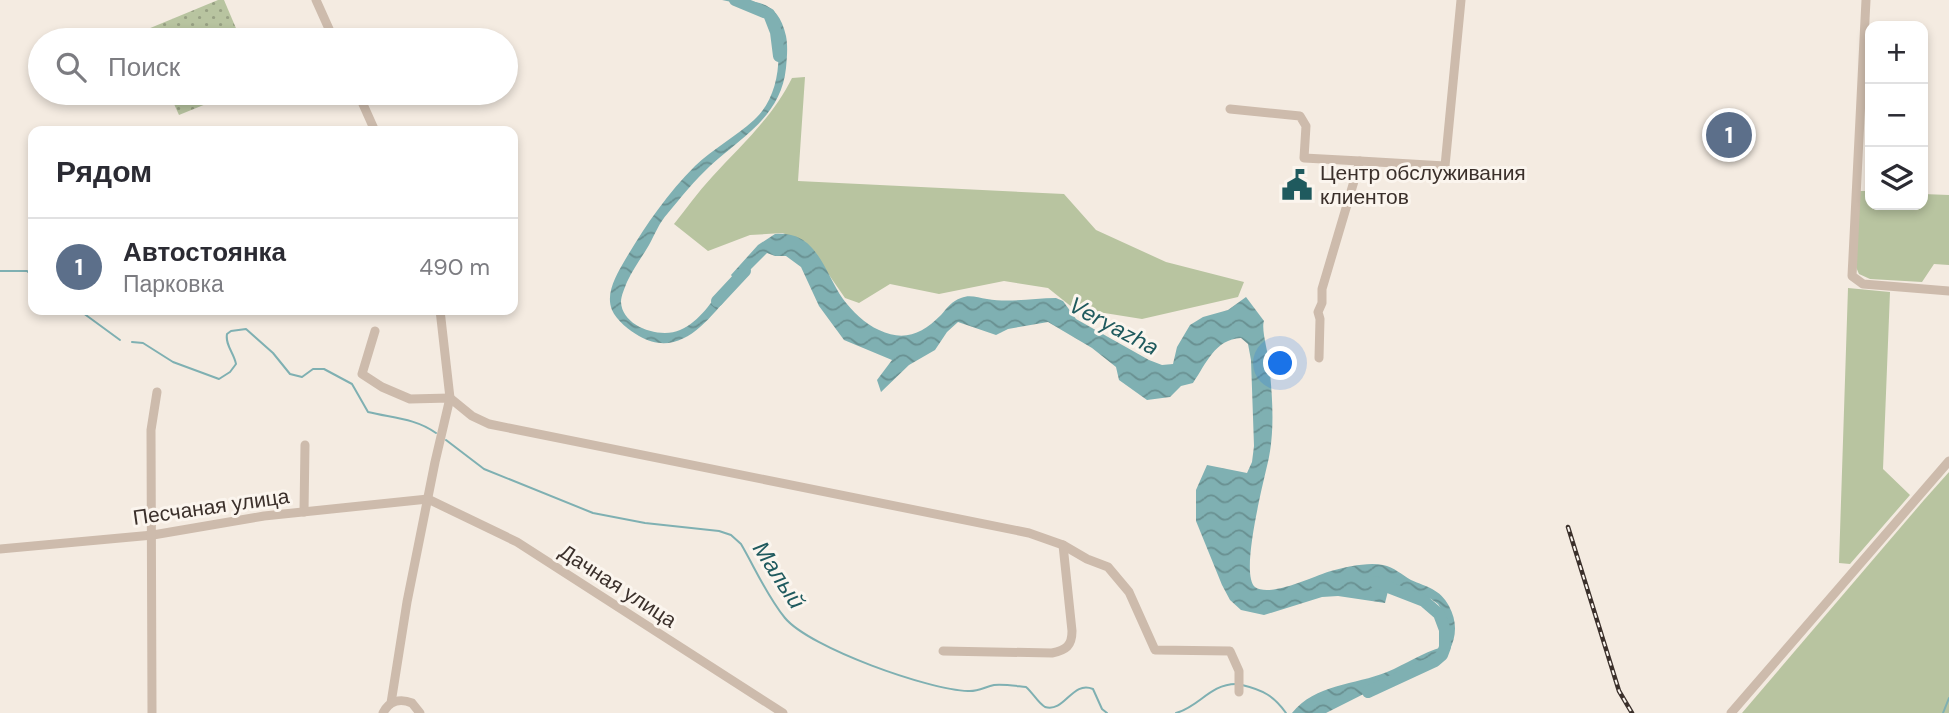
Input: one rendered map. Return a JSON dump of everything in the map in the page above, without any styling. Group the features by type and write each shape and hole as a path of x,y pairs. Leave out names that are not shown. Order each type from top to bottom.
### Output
{"street":[{"path":"316,0 329,28"},
{"path":"1230,109 1300,116 1306,126 1304,158 1445,166 1461,0"},
{"path":"1866,0 1852,275 1856,281 1863,284 1949,291"},
{"path":"363,105 373,126"},
{"path":"1318,358 1318,312 1322,303 1322,289 1360,161"},
{"path":"383,713 391,703 428,499 450,398 441,315"},
{"path":"375,331 362,374 382,387 410,399 450,398 472,416 503,428 570,438 1029,533 1063,545 1108,567 1129,592 1155,650 1230,651 1239,671 1239,692"},
{"path":"152,713 151,430 157,392"},
{"path":"304,512 305,445"},
{"path":"1731,713 1949,461"},
{"name":"Песчаная улица","path":"0,549 153,535 264,516 428,499"},
{"name":"Дачная улица","path":"428,499 517,541 783,713"},
{"path":"943,651 1052,653 1066,648 1070,643 1072,631 1063,545"},
{"path":"391,703 407,701 417,708 419,713"}],"green space":[{"path":"218,0 224,0 236,28 150,28"},
{"path":"805,77 798,181 1064,194 1096,230 1166,262 1244,282 1238,297 1142,319 1073,308 1048,288 1004,281 939,294 890,284 859,303 845,298 809,246 783,233 750,235 708,251 674,224 766,118 792,78"},
{"path":"174,105 204,105 179,115"},
{"path":"1859,191 1865,191 1865,210 1928,210 1928,194 1949,195 1949,265 1934,264 1922,282 1870,279 1859,274 1856,267"},
{"path":"1848,288 1890,292 1883,469 1910,495 1850,564 1839,563"},
{"path":"1949,472 1949,713 1742,713 1924,500"}],"water":[{"path":"722,0 764,4 777,15 787,44 783,85 777,99 758,124 704,171 665,217 629,277 621,302 623,311 635,324 653,332 680,330 700,316 725,286 730,294 712,316 691,334 667,343 653,342 632,331 614,314 610,297 616,277 649,223 685,177 763,110 775,85 778,71 778,42 771,16 746,5"},
{"path":"775,234 801,239 810,246 843,299 864,321 888,334 905,336 920,331 934,322 952,303 964,297 1004,301 1056,298 1063,301 1076,319 1149,360 1162,365 1173,364 1177,347 1190,325 1203,317 1228,310 1246,297 1264,321 1272,410 1271,445 1251,545 1251,579 1255,587 1262,590 1281,588 1357,565 1387,566 1433,589 1445,600 1455,623 1454,640 1449,651 1326,713 1292,713 1312,696 1336,686 1387,672 1442,647 1448,631 1438,604 1390,583 1385,603 1338,596 1322,597 1264,615 1241,610 1230,600 1196,521 1196,490 1207,465 1247,473 1252,462 1254,446 1251,360 1248,344 1241,338 1232,339 1218,348 1193,383 1181,386 1170,397 1147,400 1119,380 1116,367 1092,348 1048,322 1008,329 996,335 958,322 947,332 935,350 909,365 881,392 877,380 892,360 844,340 819,306 801,267 786,256 767,253 737,283 731,275 758,245"}],"waterway":[{"name":"Veryazha","path":"735,0 769,14 776,32 779,56"},
{"name":"Малый","path":"0,271 28,272"},
{"name":"Veryazha","path":"717,301 745,271"},
{"name":"Малый","path":"86,315 120,340"},
{"name":"Малый","path":"132,342 143,343 173,362 219,379 236,364 227,342 227,334 246,329 273,353 290,374 302,377 313,369 324,369 352,384 368,412 412,421 436,433"},
{"name":"Малый","path":"446,440 484,469 593,513 731,535 741,544 785,618 798,630 844,654 900,675 950,689 971,691 994,685 1026,687 1040,703 1052,708 1086,687 1093,689 1102,709 1107,713"},
{"name":"Veryazha","path":"1368,692 1435,661 1442,655 1445,647 1445,630 1439,614 1424,601 1375,582"},
{"name":"Малый","path":"1176,713 1219,688 1236,684"},
{"name":"Малый","path":"1242,685 1267,694 1286,713"},
{"path":"1943,713 1949,698"}],"railway":[{"path":"1568,527 1619,691 1632,713"}],"place":[{"name":"Автостоянка","path":"1729,135"},
{"name":"Центр обслуживания клиентов","path":"1297,185"}]}
